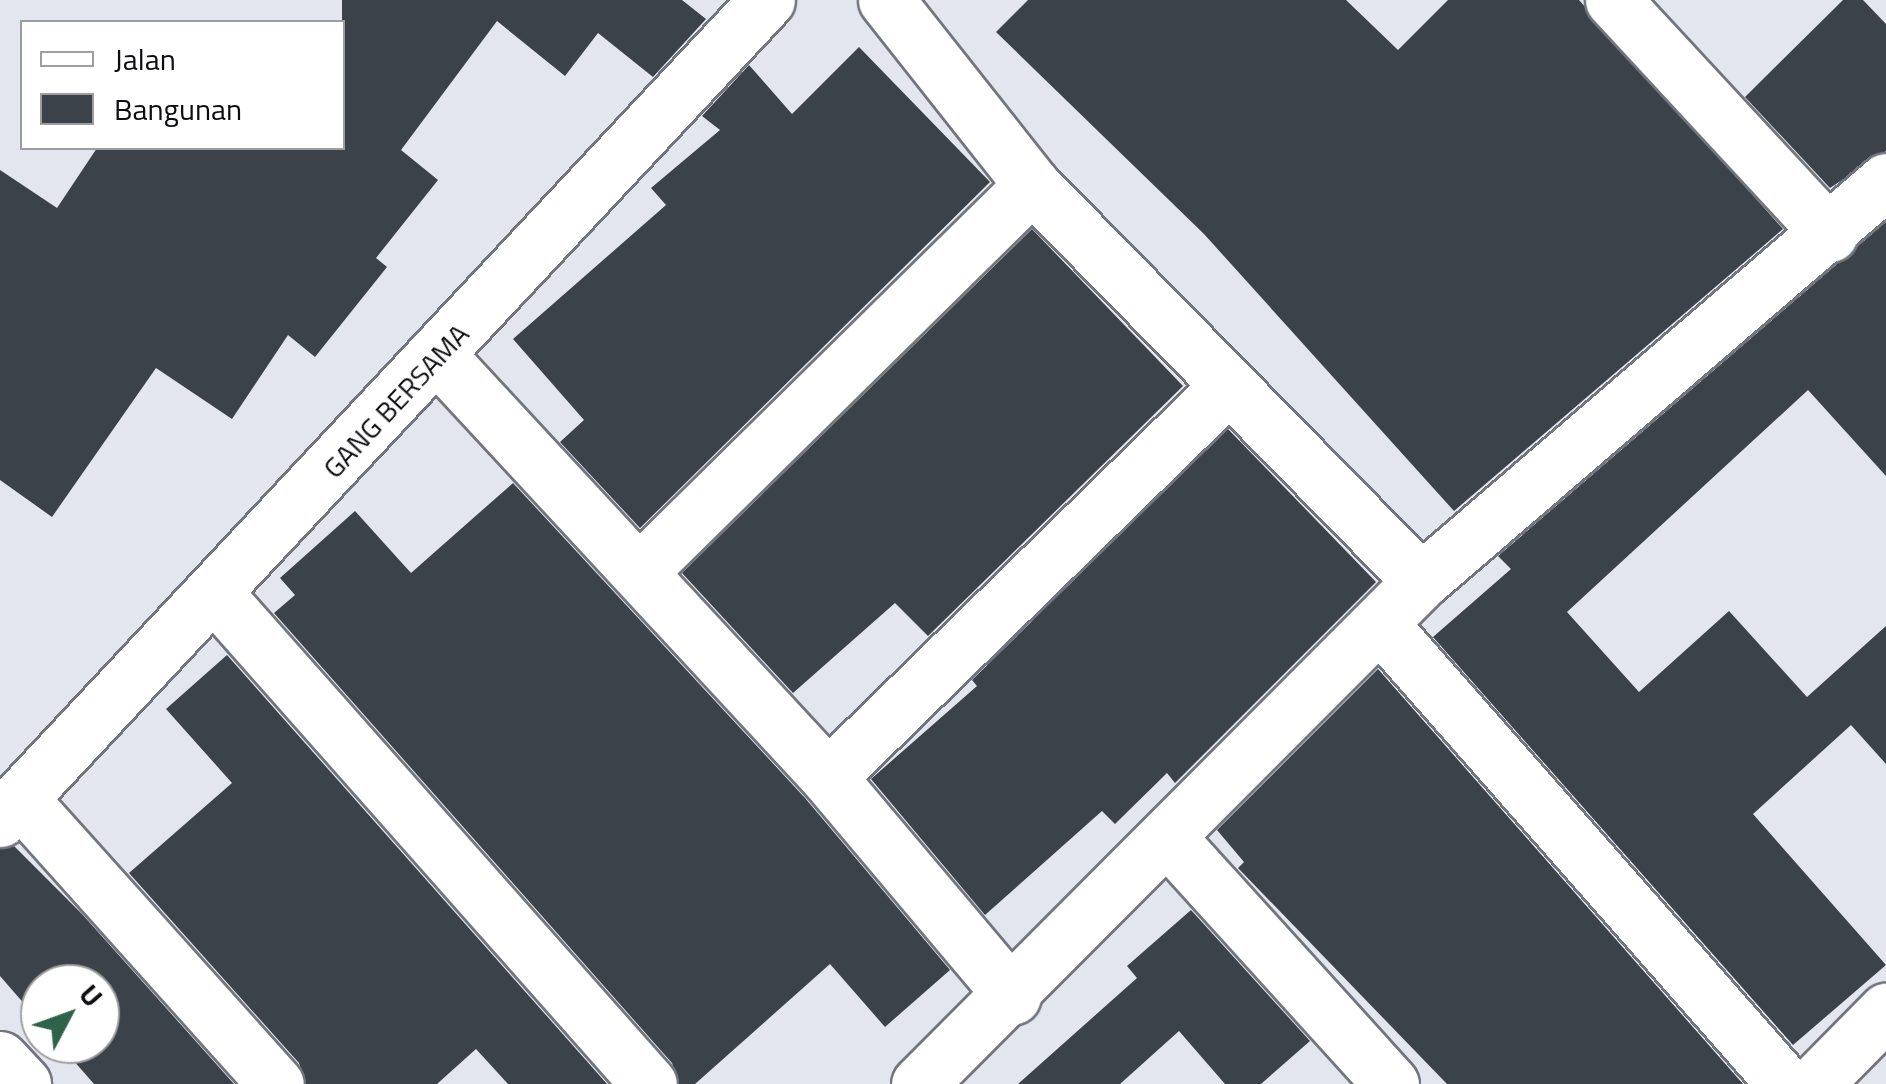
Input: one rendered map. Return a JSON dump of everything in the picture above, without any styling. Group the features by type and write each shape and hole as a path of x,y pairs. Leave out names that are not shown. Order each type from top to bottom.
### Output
{"street":[{"name":"GANG BERSAMA","path":"10,809 216,595 767,0"},
{"path":"886,0 1032,185 1225,388 1421,580"},
{"path":"1613,0 1830,234"},
{"path":"919,1084 1013,997 1382,626 1421,580 1830,234 1886,181"},
{"path":"642,570 1032,185"},
{"path":"438,356 642,570 828,778 1013,997"},
{"path":"828,778 1225,388"},
{"path":"216,595 649,1084"},
{"path":"1382,626 1785,1084"},
{"path":"10,809 276,1084"},
{"path":"1168,838 1391,1084"},
{"path":"1814,1084 1886,1011"},
{"path":"0,1059 24,1084"}],"building":[{"path":"342,0 682,0 706,19 653,77 598,33 565,76 497,21 401,150 438,180 376,258 387,267 315,357 288,335 232,419 156,368 52,517 0,480 0,170 57,208 96,150 345,150"},
{"path":"1028,0 1346,0 1398,50 1448,0 1579,0 1783,229 1454,511 1204,234 996,32"},
{"path":"1843,0 1863,0 1886,24 1886,151 1830,188 1745,97"},
{"path":"859,47 990,182 640,528 560,442 584,420 513,339 666,205 651,188 720,130 702,116 749,65 792,114"},
{"path":"1886,222 1886,476 1808,390 1567,612 1639,692 1729,611 1807,697 1886,626 1886,764 1851,725 1753,814 1886,965 1793,1045 1433,637 1511,569 1498,556"},
{"path":"1032,229 1183,386 928,636 895,603 793,693 682,573"},
{"path":"1228,429 1376,582 1175,783 1167,773 1115,824 1102,811 985,915 871,779 977,686 972,680"},
{"path":"513,483 805,798 950,970 885,1027 830,964 695,1084 679,1084 672,1063 274,613 295,595 280,578 355,511 411,573"},
{"path":"227,655 607,1084 508,1084 476,1049 437,1084 306,1084 299,1063 129,873 232,783 166,709"},
{"path":"1378,669 1743,1084 1447,1084 1238,868 1244,862 1217,830"},
{"path":"14,846 82,914 234,1084 94,1084 76,1064 120,1064 120,964 20,964 20,999 0,976 0,849"},
{"path":"1191,910 1310,1041 1261,1084 1225,1084 1179,1031 1120,1084 1018,1084 1137,978 1127,966"}]}
